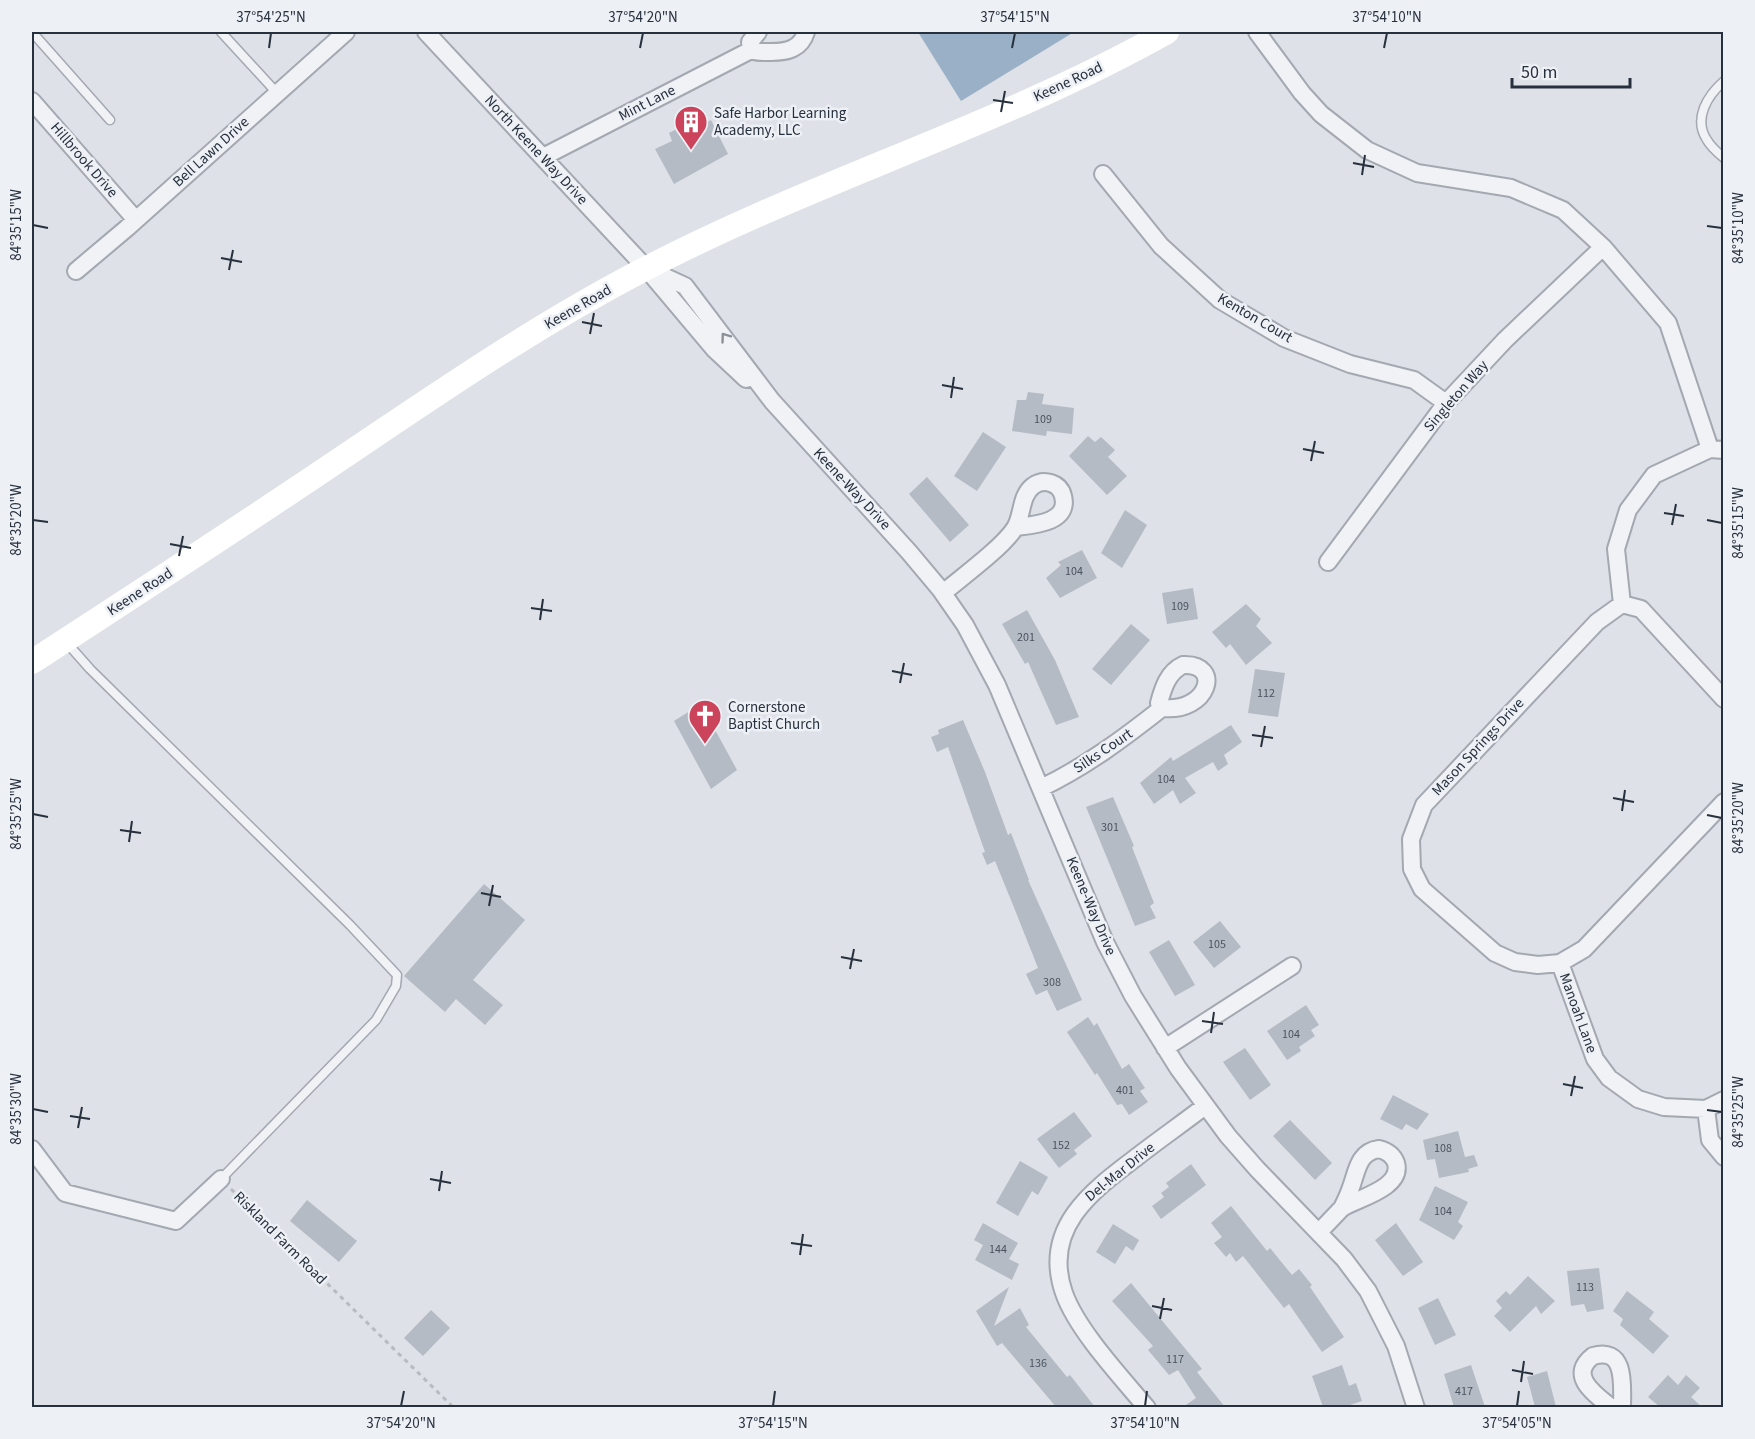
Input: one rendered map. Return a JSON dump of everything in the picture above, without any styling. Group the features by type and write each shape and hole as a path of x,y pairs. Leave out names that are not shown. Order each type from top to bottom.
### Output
{"main road":[{"name":"Keene Road","path":"32,662 476,369 646,268 730,227 1034,98 1167,32"}],"street":[{"name":"Bell Lawn Drive","path":"76,272 346,32"},
{"name":"North Keene Way Drive","path":"426,32 646,268"},
{"path":"751,50 750,42 758,32"},
{"name":"Mint Lane","path":"543,157 751,50 776,52 793,49 800,44 806,32"},
{"path":"1257,32 1302,93 1321,114 1367,150 1417,174 1511,188 1563,210 1603,247 1668,323 1717,449 1654,475 1628,510 1616,549 1622,604 1641,609 1724,699"},
{"name":"Hillbrook Drive","path":"32,101 136,220"},
{"name":"Kenton Court","path":"1103,174 1161,246 1220,300 1284,338 1350,364 1414,380 1446,403"},
{"name":"Singleton Way","path":"1328,562 1446,403 1504,340 1603,247"},
{"name":"Keene-Way Drive","path":"646,268 715,350 772,401 909,552 943,593 965,625 1010,714 1114,960 1133,996 1205,1106 1257,1169 1320,1232 1356,1274 1378,1309 1395,1346 1416,1407"},
{"path":"943,593 1003,542 1016,527"},
{"name":"Mason Springs Drive","path":"1622,604 1597,622 1424,805 1411,839 1412,869 1422,889 1495,953 1515,962 1538,965 1560,963 1584,950 1724,802"},
{"name":"Silks Court","path":"1041,788 1069,774 1115,744 1162,708"},
{"name":"Manoah Lane","path":"1560,963 1595,1059 1609,1078 1638,1099 1664,1107 1706,1109 1724,1100"},
{"path":"1165,1048 1292,966"},
{"name":"Del-Mar Drive","path":"1147,1407 1097,1346 1072,1309 1064,1294 1060,1279 1060,1246 1071,1217 1091,1192 1205,1106"},
{"path":"1706,1109 1710,1140 1724,1157"},
{"name":"Riskland Farm Road","path":"32,1149 65,1193 176,1221 221,1179"},
{"path":"1320,1232 1342,1208"},
{"path":"1612,1407 1594,1393 1584,1381 1583,1367 1593,1356 1606,1355 1618,1364 1622,1381 1622,1407"}],"lane":[{"path":"221,32 278,93"},
{"path":"33,36 110,120"},
{"path":"1724,81 1712,91 1702,110 1701,125 1707,140 1724,158"},
{"path":"65,640 90,669 350,925 397,975 396,986 376,1020 221,1179"}],"path":[{"name":"Riskland Farm Road","path":"221,1179 454,1407"}],"water":[{"path":"918,32 1074,32 961,101"}],"building":[{"name":"Safe Harbor Learning Academy, LLC","path":"711,120 728,154 674,184 655,149 672,141 669,133 690,122 695,128"},
{"path":"1028,392 1044,394 1042,404 1074,408 1072,434 1047,431 1046,436 1012,431 1017,400 1026,400"},
{"path":"983,432 1006,447 977,491 954,476"},
{"path":"1088,436 1095,442 1101,437 1115,450 1108,457 1127,476 1107,495 1069,456"},
{"path":"927,477 969,525 950,542 909,494"},
{"path":"1125,510 1147,525 1122,568 1101,553"},
{"path":"1082,550 1097,578 1060,598 1046,578 1061,565 1058,562"},
{"path":"1193,588 1198,619 1167,624 1162,593"},
{"path":"1246,604 1261,619 1256,626 1272,643 1246,665 1230,644 1226,648 1212,632"},
{"path":"1027,610 1055,660 1079,717 1056,725 1028,662 1025,664 1002,624"},
{"path":"1131,624 1150,640 1111,685 1092,669"},
{"path":"1255,669 1285,673 1278,717 1248,713"},
{"name":"Cornerstone Baptist Church","path":"701,704 737,770 711,789 674,721"},
{"path":"963,720 1008,835 1011,833 1028,880 1082,1000 1057,1011 1047,990 1036,995 1026,974 1038,968 1013,905 995,861 987,865 982,853 985,852 948,747 937,752 931,737 939,734 938,730"},
{"path":"1231,725 1242,742 1224,755 1228,764 1218,771 1213,762 1185,778 1196,793 1180,804 1173,790 1154,804 1140,783 1171,757 1173,761"},
{"path":"1113,797 1134,846 1132,847 1154,903 1150,906 1156,918 1135,926 1086,807"},
{"path":"484,884 525,920 473,980 503,1005 485,1025 456,999 445,1012 404,976"},
{"path":"1220,921 1241,947 1214,968 1193,942"},
{"path":"1169,940 1195,985 1175,996 1149,952"},
{"path":"1306,1005 1319,1025 1311,1030 1315,1036 1299,1047 1301,1051 1287,1060 1267,1031"},
{"path":"1088,1017 1094,1026 1097,1023 1122,1069 1129,1064 1145,1088 1140,1091 1148,1102 1129,1115 1122,1104 1117,1105 1067,1032"},
{"path":"1245,1048 1271,1085 1250,1100 1223,1062"},
{"path":"1393,1095 1429,1114 1417,1130 1406,1124 1402,1130 1380,1119"},
{"path":"1074,1112 1092,1136 1074,1150 1077,1154 1059,1168 1037,1139"},
{"path":"1290,1120 1332,1163 1315,1180 1273,1136"},
{"path":"1458,1131 1465,1157 1474,1155 1478,1166 1468,1169 1469,1172 1439,1178 1435,1159 1427,1160 1423,1140"},
{"path":"1020,1161 1048,1177 1038,1195 1032,1191 1018,1216 996,1203"},
{"path":"1191,1164 1206,1185 1161,1219 1152,1206 1164,1197 1161,1193 1169,1187 1166,1183"},
{"path":"1435,1186 1468,1202 1458,1222 1463,1226 1454,1240 1419,1220"},
{"path":"307,1200 357,1241 339,1262 290,1221"},
{"path":"1231,1206 1267,1251 1270,1248 1292,1275 1299,1269 1312,1285 1310,1287 1344,1337 1322,1352 1289,1304 1284,1308 1243,1256 1236,1262 1230,1253 1226,1257 1214,1243 1222,1237 1211,1223"},
{"path":"983,1223 1018,1243 1009,1259 1019,1264 1012,1280 975,1260 983,1245 974,1240"},
{"path":"1396,1223 1423,1262 1403,1276 1375,1240"},
{"path":"1113,1224 1139,1240 1133,1251 1126,1246 1115,1264 1096,1252"},
{"path":"1599,1268 1604,1309 1587,1312 1584,1304 1571,1306 1567,1271"},
{"path":"1528,1276 1555,1301 1541,1314 1536,1306 1510,1332 1494,1316 1502,1308 1496,1301 1506,1291 1510,1295"},
{"path":"1131,1283 1202,1369 1197,1372 1225,1407 1183,1407 1196,1398 1178,1370 1169,1375 1148,1350 1153,1346 1112,1301"},
{"path":"1009,1287 994,1326 1020,1308 1029,1325 1026,1327 1067,1377 1070,1375 1095,1407 1056,1407 1002,1343 997,1346 976,1311"},
{"path":"1627,1291 1654,1312 1649,1319 1669,1336 1653,1354 1620,1325 1623,1319 1613,1311"},
{"path":"1438,1298 1456,1335 1435,1345 1418,1308"},
{"path":"431,1310 450,1328 423,1356 404,1338"},
{"path":"1342,1365 1349,1386 1356,1383 1362,1401 1344,1407 1323,1407 1312,1376"},
{"path":"1471,1365 1485,1407 1454,1407 1444,1374"},
{"path":"1547,1371 1556,1407 1535,1407 1527,1377"},
{"path":"1668,1375 1678,1385 1686,1375 1700,1388 1691,1397 1702,1407 1660,1407 1648,1397"}],"place":[{"name":"Safe Harbor Learning Academy, LLC","path":"691,151"},
{"name":"Cornerstone Baptist Church","path":"705,745"}]}
